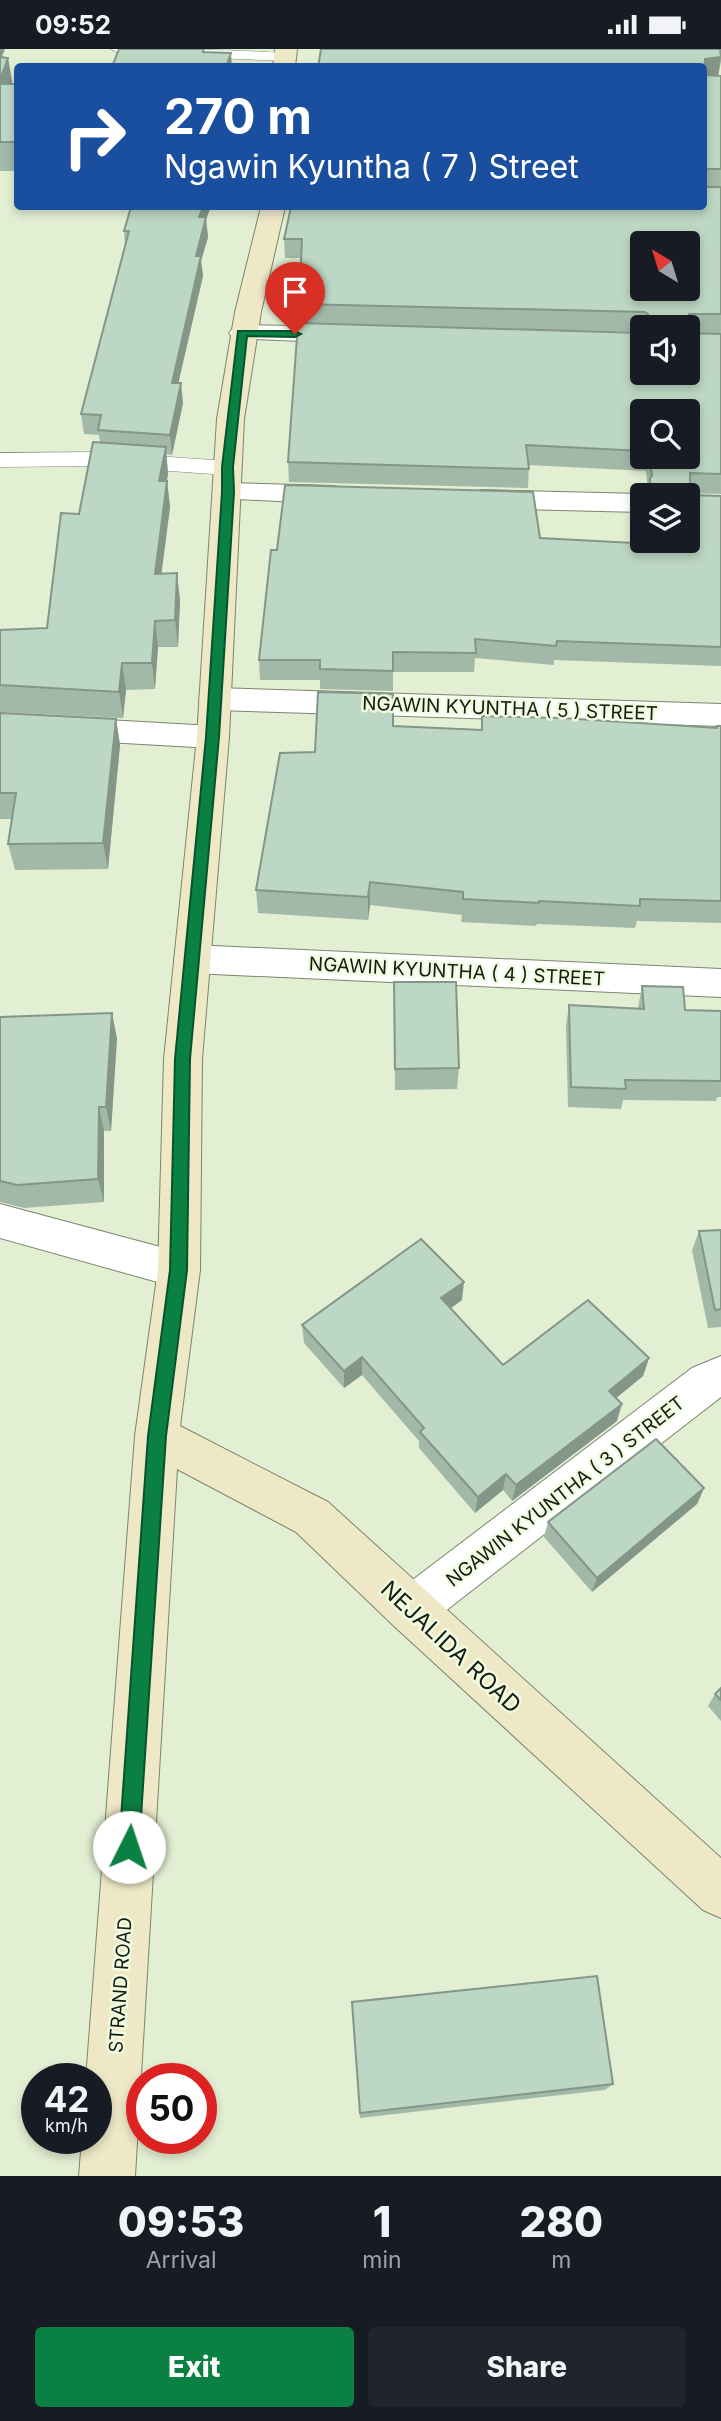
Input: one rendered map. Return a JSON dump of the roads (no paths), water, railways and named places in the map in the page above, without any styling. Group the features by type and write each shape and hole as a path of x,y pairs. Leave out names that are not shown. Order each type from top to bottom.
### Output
{"main road":[{"name":"STRAND ROAD","path":"107,2176 157,1436 179,1270 183,1059 214,718 228,480 242,333 271,210"},
{"name":"NEJALIDA ROAD","path":"157,1436 312,1517 410,1610 721,1892"}],"street":[{"path":"242,333 366,336"},
{"path":"228,480 366,496"},
{"path":"449,498 630,503"},
{"name":"NGAWIN KYUNTHA ( 5 ) STREET","path":"0,725 214,718 721,715"},
{"name":"NGAWIN KYUNTHA ( 4 ) STREET","path":"192,959 721,983"},
{"path":"0,1221 179,1270"},
{"name":"NGAWIN KYUNTHA ( 3 ) STREET","path":"410,1610 707,1382 721,1375"}],"lane":[{"path":"120,49 285,57"},
{"path":"0,460 99,459 228,480"}]}
